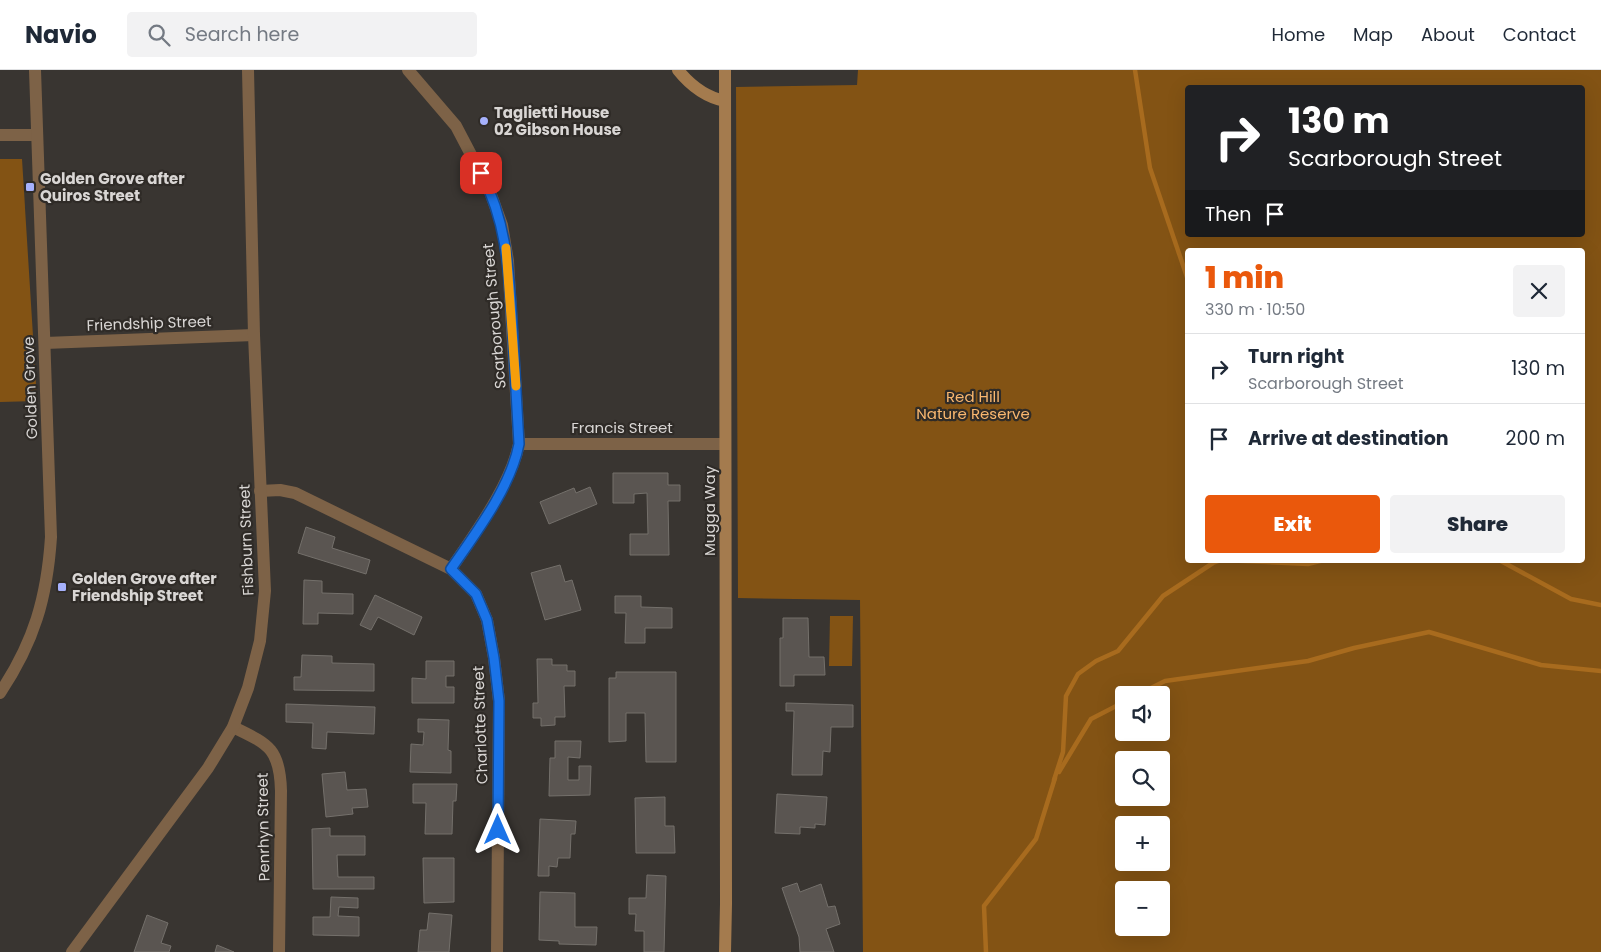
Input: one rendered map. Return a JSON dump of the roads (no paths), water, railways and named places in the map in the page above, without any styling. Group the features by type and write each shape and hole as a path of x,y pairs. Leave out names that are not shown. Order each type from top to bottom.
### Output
{"main road":[{"path":"678,70 702,93 725,101"},
{"name":"Mugga Way","path":"724,70 725,952"}],"street":[{"name":"Golden Grove","path":"0,693 15,671 36,626 50,563 51,507 35,70"},
{"name":"Fishburn Street","path":"72,952 208,768 232,727 255,664 264,615 266,591 254,335 248,70"},
{"name":"Scarborough Street","path":"408,70 456,126 489,189 502,225 508,261 519,444 514,462 499,493 481,525 451,569"},
{"path":"0,135 37,135"},
{"name":"Friendship Street","path":"45,343 254,335"},
{"name":"Francis Street","path":"519,444 725,444"},
{"name":"Charlotte Street","path":"260,491 280,490 295,493 451,569 476,594 487,620 499,701 497,952"},
{"name":"Penrhyn Street","path":"232,727 260,740 274,753 280,768 280,952"}],"waterway":[{"path":"1135,70 1150,168 1185,271"},
{"path":"1054,780 1063,752 1066,696 1078,674 1096,661 1118,651 1163,596 1213,563"},
{"path":"1286,563 1312,563"},
{"path":"1505,563 1571,599 1601,605"},
{"path":"1155,686 1165,681 1308,661 1354,648 1429,632 1541,665 1601,671"},
{"path":"1059,772 1091,719 1115,707"},
{"path":"986,952 984,906 1036,839 1055,778"}],"place":[{"name":"Taglietti House 02 Gibson House","path":"484,121"},
{"name":"Golden Grove after Quiros Street","path":"30,187"},
{"name":"Golden Grove after Friendship Street","path":"62,587"}],"park label":[{"name":"Red Hill Nature Reserve","path":"973,404"}]}
